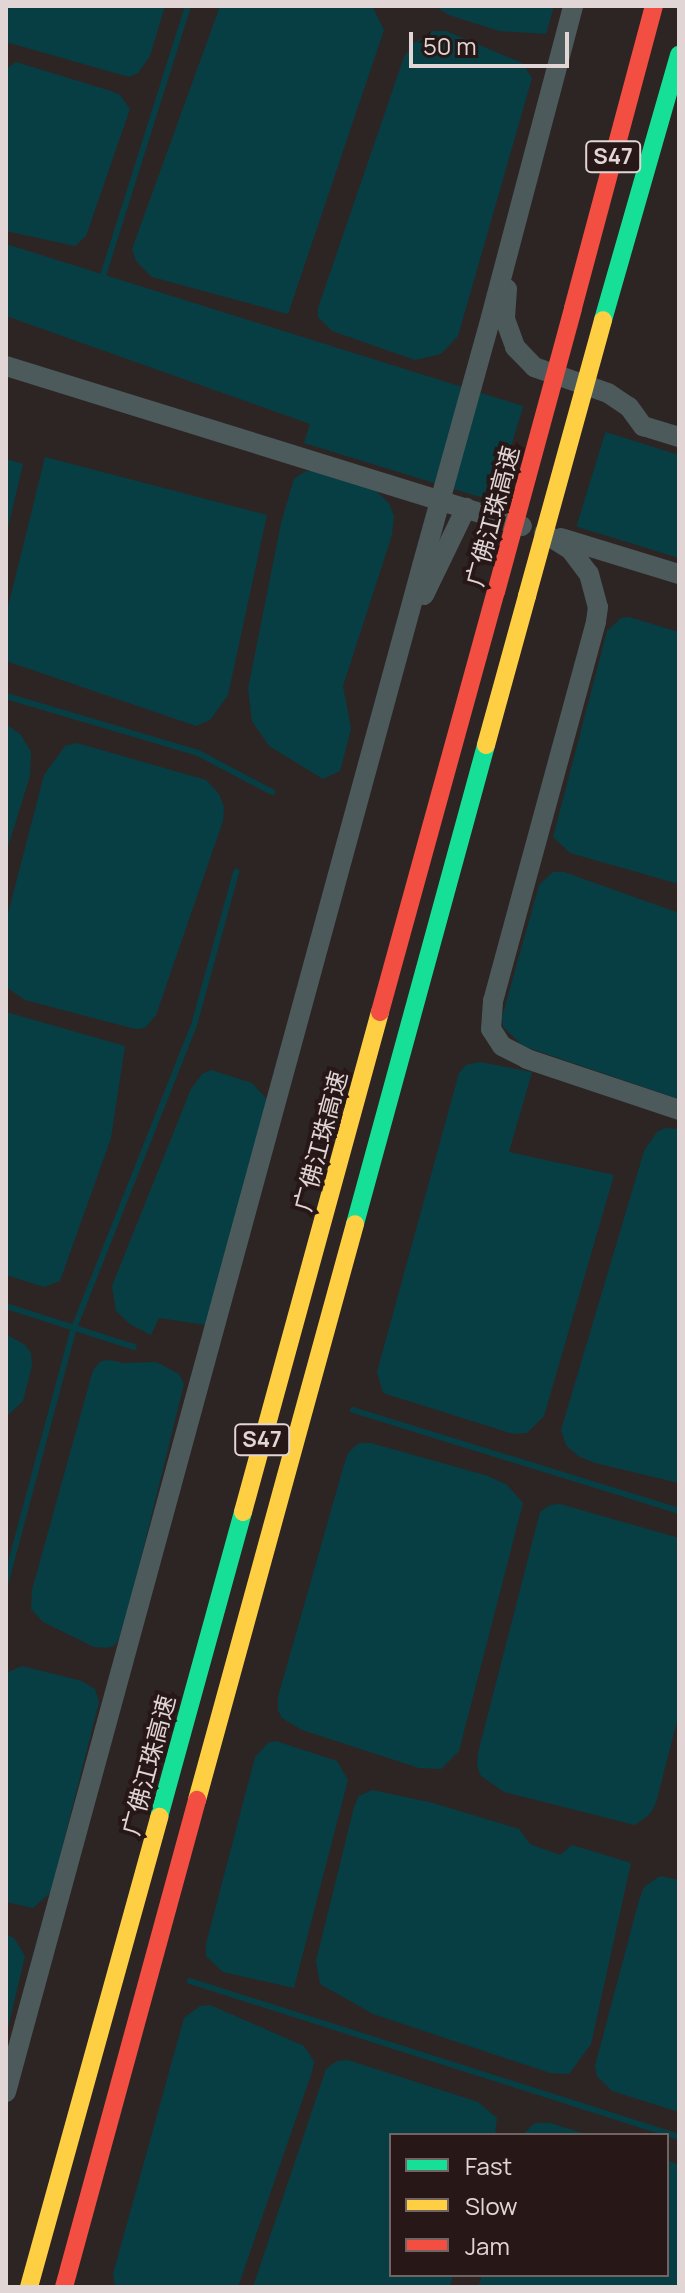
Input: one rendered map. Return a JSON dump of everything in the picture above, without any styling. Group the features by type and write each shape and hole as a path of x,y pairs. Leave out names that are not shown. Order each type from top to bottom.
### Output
{"highway":[{"name":"广佛江珠高速","path":"29,2287 496,592 654,6"},
{"name":"S47","path":"64,2287 603,320 679,55"}],"street":[{"path":"6,2092 491,317 573,6"},
{"path":"511,236 505,319 515,347 534,367 608,393 629,407 643,426 679,437"},
{"path":"6,366 679,574"},
{"path":"403,638 466,508"},
{"path":"544,533 570,549 589,574 598,607 493,1001 491,1029 502,1046 527,1059 679,1110"}],"water":[{"path":"6,6 165,6 150,56 138,73 129,77 6,42"},
{"path":"220,6 372,6 384,30 288,314 152,277 136,261 132,249"},
{"path":"435,6 554,6 546,34 499,31 449,15"},
{"path":"433,31 446,31 522,63 532,78 458,336 441,354 415,360 332,331 318,317 318,308 404,57 413,44"},
{"path":"16,62 111,91 120,95 130,109 86,236 75,246 6,231 6,69"},
{"path":"6,244 679,455 679,558 304,443 310,424 6,316"},
{"path":"45,457 267,515 228,695 210,720 196,726 6,661 6,615"},
{"path":"6,459 23,464 6,536"},
{"path":"314,470 375,490 389,503 394,516 392,535 343,686 351,729 340,771 323,779 269,746 252,721 248,689 281,523 294,479"},
{"path":"629,617 679,632 679,884 570,853 553,837 607,631 621,618"},
{"path":"6,724 21,735 31,752 30,776 6,853"},
{"path":"77,743 206,780 219,794 224,807 223,821 156,1015 145,1028 135,1029 25,1000 6,987 6,921 44,775 65,746"},
{"path":"553,872 564,872 679,913 679,1099 523,1046 503,1027 502,1017 539,885"},
{"path":"6,1012 125,1046 111,1138 60,1281 44,1287 6,1275"},
{"path":"480,1062 532,1072 509,1152 614,1175 544,1416 527,1433 513,1434 383,1393 377,1372 459,1073 466,1065"},
{"path":"211,1070 252,1083 267,1099 206,1325 159,1318 151,1335 130,1324 116,1311 112,1286 191,1089 202,1074"},
{"path":"665,1128 679,1129 679,1483 578,1456 566,1445 561,1430 644,1151 657,1132"},
{"path":"6,1334 25,1345 31,1353 32,1366 23,1401 6,1417"},
{"path":"101,1361 123,1363 156,1362 179,1374 184,1384 122,1635 115,1645 107,1648 94,1647 43,1622 31,1609 32,1590 93,1370"},
{"path":"359,1443 371,1443 488,1476 507,1485 523,1503 459,1751 441,1769 419,1768 302,1730 282,1718 278,1710 278,1697 343,1468 348,1453"},
{"path":"560,1504 679,1538 679,1713 656,1803 650,1814 635,1825 504,1792 481,1776 477,1766 540,1512 550,1505"},
{"path":"22,1666 82,1681 95,1689 99,1702 51,1892 33,1908 6,1902 6,1673"},
{"path":"276,1741 337,1761 348,1780 294,1988 223,1972 206,1956 206,1944 255,1757 268,1743"},
{"path":"372,1790 433,1803 519,1829 530,1844 560,1855 572,1845 631,1863 591,2044 569,2074 550,2073 373,2014 320,1984 316,1961 354,1807 359,1796"},
{"path":"660,1876 679,1880 679,2112 612,2091 597,2076 595,2066 639,1900 644,1887"},
{"path":"6,1934 14,1938 25,1956 6,2036"},
{"path":"210,2005 304,2046 314,2061 312,2072 238,2287 115,2287 113,2274 184,2018 200,2006"},
{"path":"348,2060 478,2102 497,2118 495,2133 389,2133 389,2277 452,2277 450,2287 253,2287 326,2069 337,2061"},
{"path":"535,2123 550,2123 582,2133 524,2133"},
{"path":"669,2161 679,2165 679,2287 478,2287 481,2277 669,2277"}],"pier":[{"path":"524,404 606,429 575,532 492,507"}],"waterway":[{"path":"101,282 188,6"},
{"path":"6,696 198,753 272,792"},
{"path":"6,1581 74,1328 194,1025 236,872"},
{"path":"6,1306 134,1347"},
{"path":"353,1410 679,1511"},
{"path":"190,1981 666,2133"},
{"path":"669,2134 679,2137"}],"traffic: fast":[{"path":"603,320 679,55"},
{"path":"355,1224 486,745"},
{"path":"159,1817 243,1512"}],"traffic: slow":[{"path":"527,596 603,320"},
{"path":"486,745 527,596"},
{"path":"243,1512 380,1012"},
{"path":"197,1800 355,1224"},
{"path":"29,2287 159,1817"}],"traffic: jam":[{"path":"573,308 654,6"},
{"path":"496,592 573,308"},
{"path":"380,1012 496,592"},
{"path":"64,2287 197,1800"}]}
